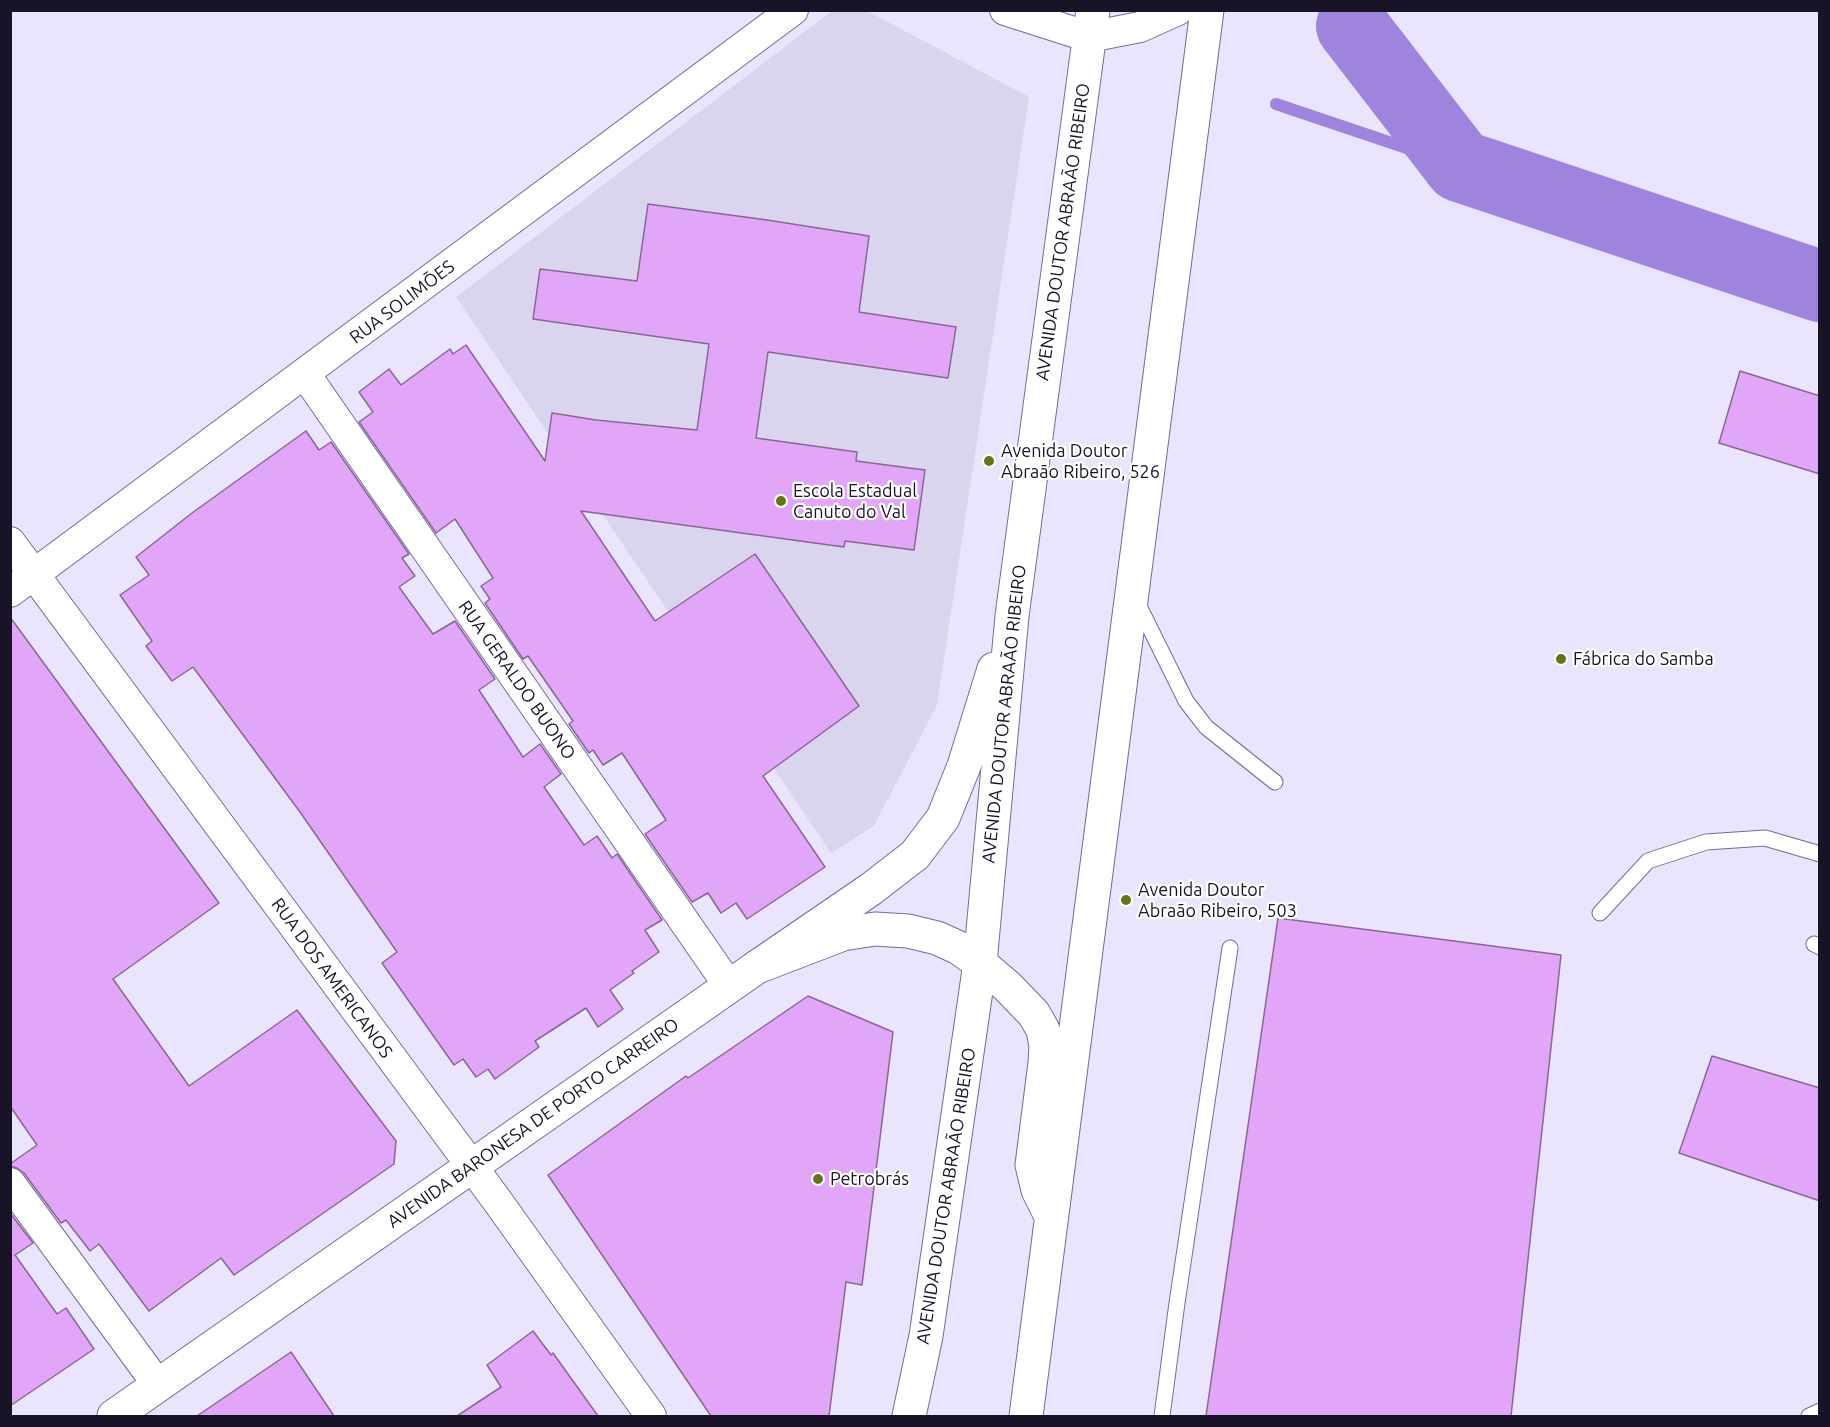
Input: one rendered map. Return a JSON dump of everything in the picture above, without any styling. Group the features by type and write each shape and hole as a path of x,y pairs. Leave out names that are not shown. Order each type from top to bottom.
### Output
{"main road":[{"path":"1026,1416 1207,10"},
{"name":"AVENIDA DOUTOR ABRAÃO RIBEIRO","path":"909,1416 926,1336 980,963 1012,616 1091,24"},
{"path":"758,967 871,889 915,855 943,818 964,766 1012,616"},
{"name":"AVENIDA BARONESA DE PORTO CARREIRO","path":"114,1416 729,986 758,967 843,934 875,929 908,931 937,938 959,948 980,963 1034,1014 1043,1030 1046,1046 1032,1165 1038,1190 1051,1216"}],"street":[{"name":"RUA SOLIMÕES","path":"10,592 793,10"},
{"path":"1005,10 1091,24 1140,27 1178,10"},
{"name":"RUA GERALDO BUONO","path":"305,374 729,986"},
{"name":"RUA DOS AMERICANOS","path":"10,542 472,1166 651,1416"},
{"path":"10,1183 158,1385"}],"lane":[{"path":"1132,592 1186,701 1206,727 1275,782"},
{"path":"1600,913 1648,861 1706,842 1765,838 1820,854"},
{"path":"1162,1416 1230,948"},
{"path":"1809,1416 1820,1411"}],"shaded area":[{"name":"Escola Estadual Canuto do Val","path":"832,11 867,11 1029,97 937,705 874,826 831,853 456,297"}],"building":[{"path":"648,204 869,236 859,312 956,327 948,378 768,352 756,438 857,452 856,461 925,470 914,550 845,541 844,547 581,511 655,621 755,554 859,706 763,776 825,867 747,919 736,903 721,913 708,893 692,902 645,834 666,820 622,753 603,765 593,750 589,753 569,724 573,721 571,718 528,656 523,659 485,603 490,599 481,586 493,578 455,519 436,533 359,422 373,412 359,392 389,369 401,385 450,349 453,354 466,345 545,461 552,413 596,420 697,430 709,344 533,319 540,269 637,281"},
{"path":"1740,371 1820,396 1820,474 1719,443"},
{"path":"306,431 319,450 331,442 409,554 402,558 415,576 399,587 433,634 455,621 495,679 479,690 523,757 540,744 561,774 544,787 584,845 597,836 612,858 617,854 662,920 645,930 659,952 610,990 623,1009 598,1027 586,1008 535,1041 539,1047 495,1079 488,1069 476,1077 463,1059 454,1065 382,963 397,952 300,812 193,667 172,681 146,646 152,641 120,595 149,575 136,557 192,513"},
{"path":"10,617 219,903 113,979 189,1086 297,1010 396,1141 394,1164 234,1275 221,1258 149,1311 99,1244 90,1251 66,1220 61,1223 24,1173 10,1166 37,1145 10,1106"},
{"path":"1278,918 1561,955 1511,1416 1206,1416"},
{"path":"808,996 893,1032 862,1285 846,1282 829,1416 711,1416 548,1175 686,1076 688,1078"},
{"path":"1712,1056 1820,1088 1820,1201 1679,1153"},
{"path":"10,1213 33,1243 15,1255 57,1314 66,1308 94,1349 10,1406"},
{"path":"533,1331 551,1355 553,1353 598,1416 457,1416 501,1387 487,1365"},
{"path":"291,1352 334,1416 197,1416"}],"waterway":[{"path":"1352,26 1460,166 1820,286"},
{"path":"1276,104 1460,166"}],"place":[{"name":"Avenida Doutor Abraão Ribeiro, 526","path":"989,461"},
{"name":"Escola Estadual Canuto do Val","path":"781,501"},
{"name":"Fábrica do Samba","path":"1561,659"},
{"name":"Avenida Doutor Abraão Ribeiro, 503","path":"1126,900"},
{"name":"Petrobrás","path":"818,1179"}]}
